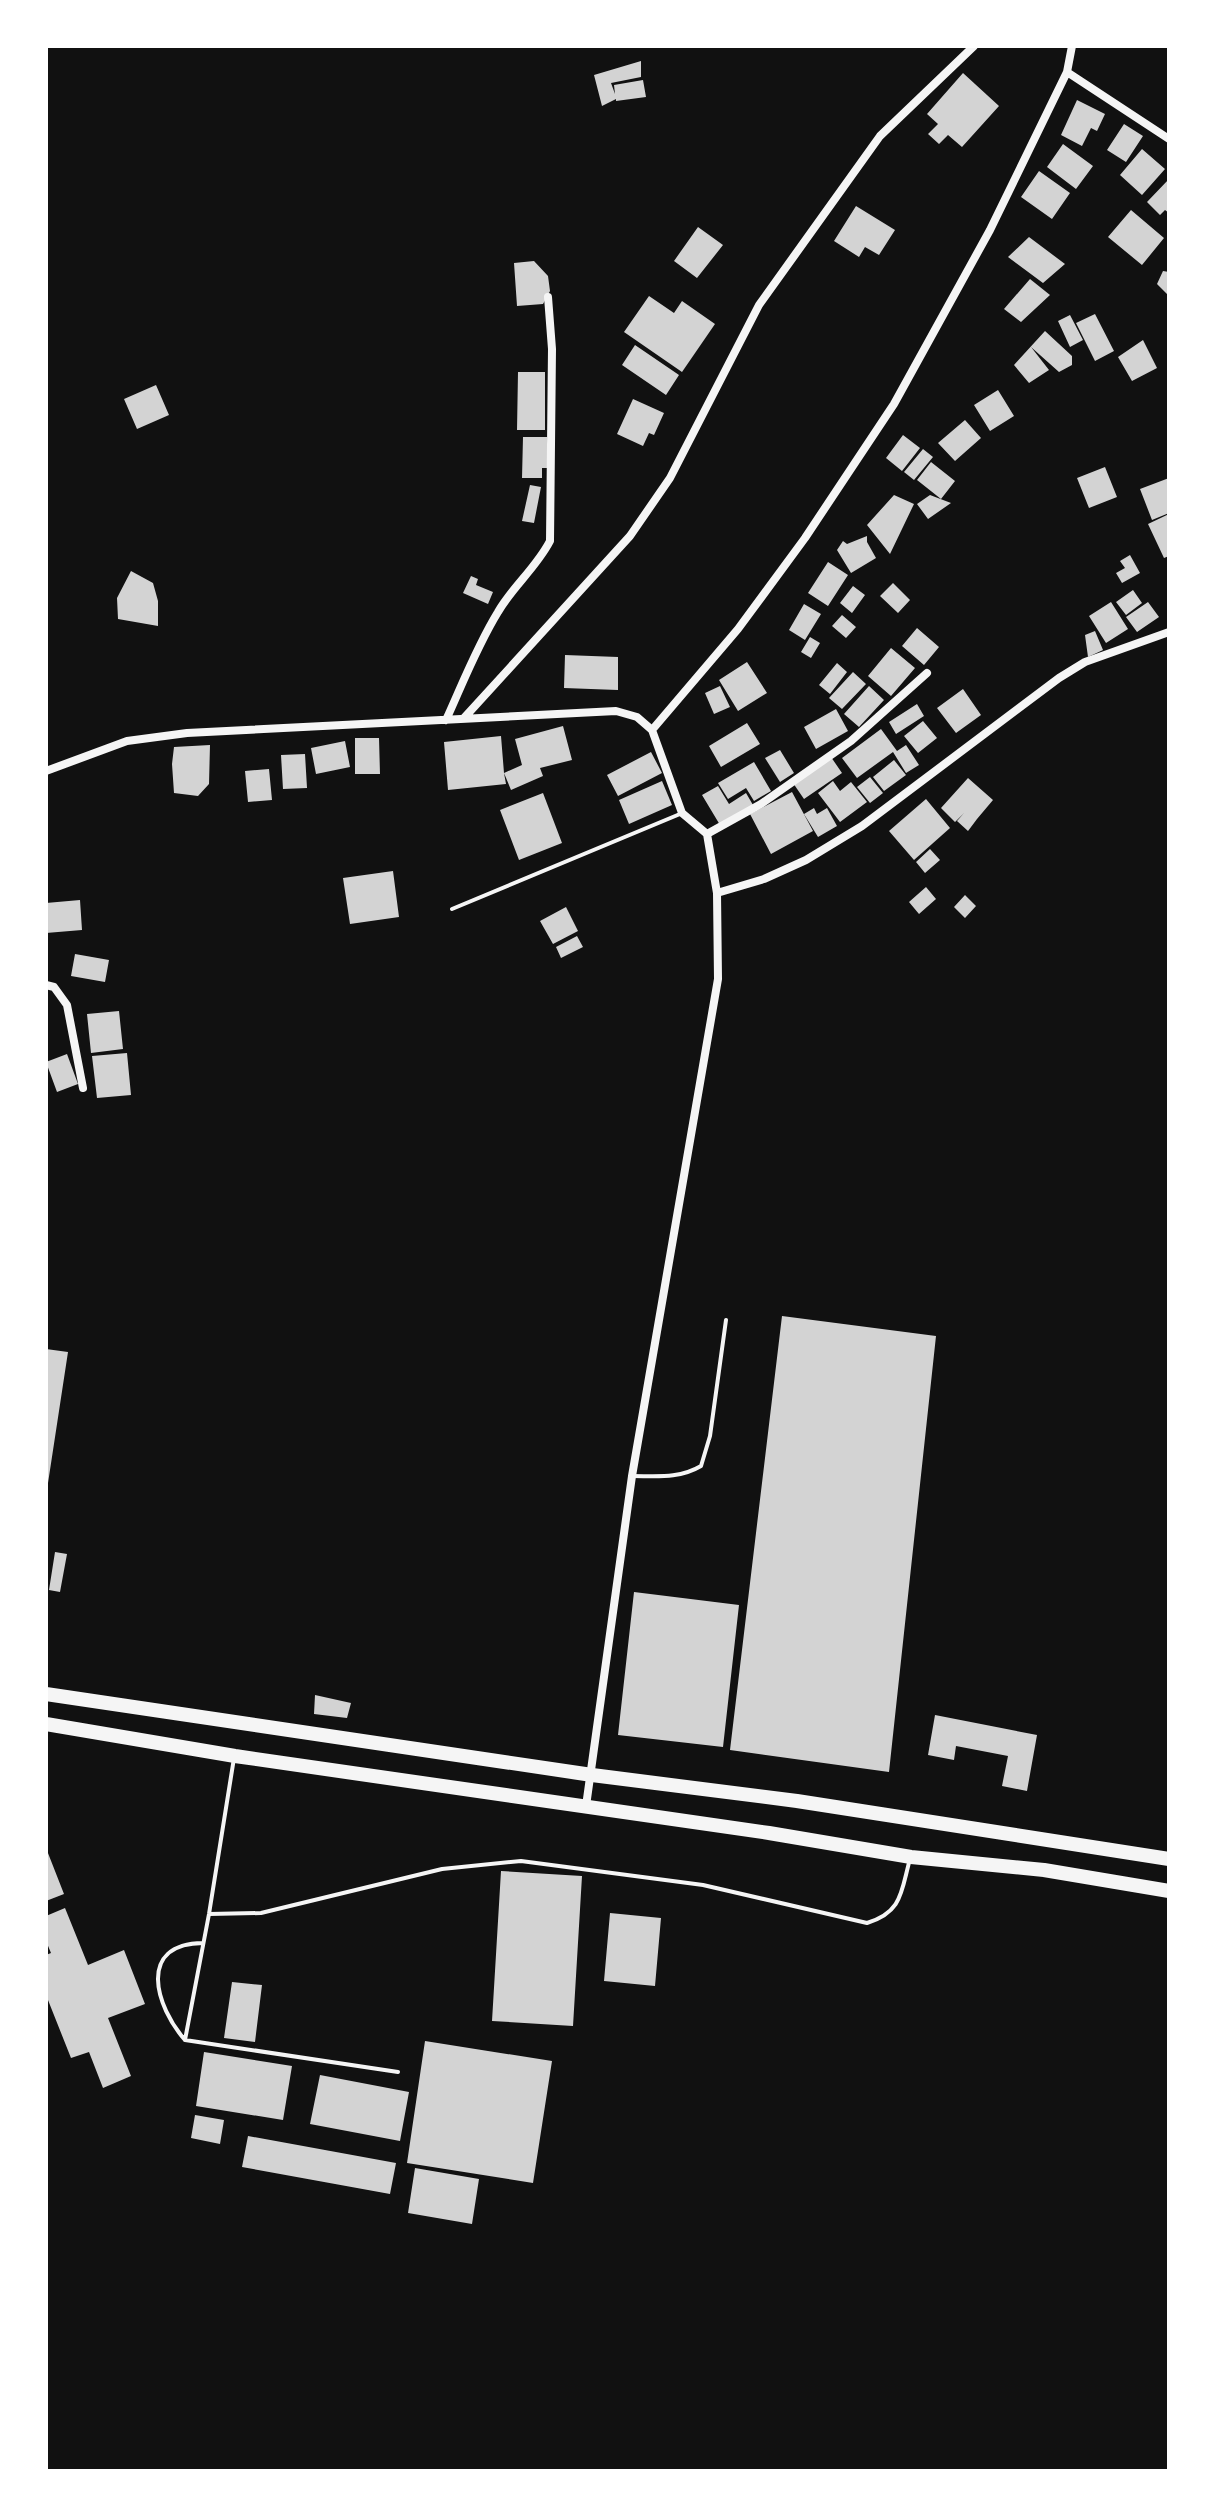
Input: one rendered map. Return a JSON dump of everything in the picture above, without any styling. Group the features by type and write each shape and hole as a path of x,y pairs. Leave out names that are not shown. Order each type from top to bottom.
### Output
{"highway":[{"path":"46,1694 592,1775 797,1801 1169,1859"},
{"path":"46,1724 235,1756 586,1806 911,1857 1044,1870 1169,1891"}],"street":[{"path":"464,718 630,536 670,478 768,292 880,136 974,46"},
{"path":"652,730 738,629 805,538 894,404 990,230 1067,72 1072,46"},
{"path":"1067,72 1169,139"},
{"path":"446,720 497,614 518,582 540,560 550,541 552,349 548,297"},
{"path":"717,893 764,879 806,860 862,826 1059,678 1085,662 1169,632"},
{"path":"707,834 761,804 851,741 927,673"},
{"path":"46,771 127,741 187,733 616,711 637,717 652,730 682,813 707,834 717,893 718,979 632,1476 586,1806"},
{"path":"46,985 54,987 67,1005 83,1088"}],"lane":[{"path":"452,909 682,813"},
{"path":"632,1476 671,1477 687,1474 701,1466 710,1436 726,1320"},
{"path":"185,2040 235,1756"},
{"path":"209,1914 261,1913 442,1869 521,1861 703,1885 867,1923 885,1917 897,1906 911,1857"},
{"path":"203,1943 192,1943 168,1955 157,1971 157,1987 166,2013 185,2040 398,2072"}],"building":[{"path":"641,61 641,77 611,83 615,94 614,85 643,80 646,97 616,99 602,106 594,75"},
{"path":"963,73 999,106 962,147 948,135 939,144 928,134 938,124 927,114"},
{"path":"1077,100 1105,114 1097,131 1091,128 1082,146 1061,135"},
{"path":"1124,124 1143,136 1126,162 1107,150"},
{"path":"1063,144 1093,166 1076,189 1047,167"},
{"path":"1142,149 1165,169 1142,195 1120,175"},
{"path":"1039,171 1070,193 1052,219 1021,197"},
{"path":"1169,179 1169,213 1165,210 1160,215 1147,202"},
{"path":"856,206 895,230 879,255 865,247 859,257 834,241"},
{"path":"1131,210 1164,238 1142,265 1108,237"},
{"path":"698,227 723,245 697,278 674,261"},
{"path":"1029,237 1065,264 1043,283 1008,257"},
{"path":"534,261 548,276 550,291 543,304 517,306 514,263"},
{"path":"1163,271 1169,272 1169,296 1157,284"},
{"path":"1030,279 1050,295 1021,322 1004,309"},
{"path":"649,296 674,313 682,301 715,324 682,372 624,332"},
{"path":"1095,314 1114,351 1095,361 1076,323"},
{"path":"1070,315 1083,340 1070,347 1058,321"},
{"path":"1045,331 1072,356 1072,365 1059,372 1031,347 1049,370 1029,383 1014,365"},
{"path":"1143,340 1157,368 1132,381 1118,357"},
{"path":"635,345 679,375 666,395 622,365"},
{"path":"518,372 545,372 545,430 517,430"},
{"path":"156,385 169,415 137,429 124,399"},
{"path":"998,390 1014,416 990,431 974,405"},
{"path":"633,399 664,413 654,435 649,433 643,446 617,434"},
{"path":"965,420 981,438 955,461 938,443"},
{"path":"903,435 920,448 902,471 886,458"},
{"path":"523,437 547,437 547,468 542,468 542,478 522,478"},
{"path":"923,449 933,457 914,480 904,472"},
{"path":"931,462 955,481 941,499 917,480"},
{"path":"1105,467 1117,497 1089,508 1077,478"},
{"path":"1169,478 1169,513 1152,520 1140,489"},
{"path":"530,485 541,487 534,523 522,521"},
{"path":"894,495 914,504 890,554 867,525"},
{"path":"930,495 951,503 928,519 917,504"},
{"path":"1169,514 1169,556 1164,558 1148,524"},
{"path":"867,536 876,558 851,573 837,550 843,541 847,544"},
{"path":"1130,555 1140,573 1122,583 1116,573 1125,568 1120,561"},
{"path":"828,562 848,575 828,606 808,593"},
{"path":"131,571 153,583 158,601 158,626 118,619 117,598"},
{"path":"471,576 478,579 476,585 493,592 488,604 463,593"},
{"path":"893,583 910,600 898,613 880,596"},
{"path":"853,586 865,595 852,613 840,603"},
{"path":"1133,590 1142,603 1126,615 1116,602"},
{"path":"1111,602 1128,629 1106,643 1089,616"},
{"path":"1148,602 1159,617 1137,632 1126,617"},
{"path":"804,604 821,614 805,640 789,630"},
{"path":"842,615 856,627 846,638 832,626"},
{"path":"917,628 939,647 924,665 902,646"},
{"path":"1095,631 1103,650 1088,657 1085,635"},
{"path":"810,637 820,643 811,658 801,652"},
{"path":"891,648 915,668 891,696 868,676"},
{"path":"565,655 618,657 618,690 564,688"},
{"path":"747,662 767,693 738,711 719,680"},
{"path":"837,663 847,672 830,694 819,685"},
{"path":"853,672 866,684 842,709 829,698"},
{"path":"720,686 730,707 714,714 705,693"},
{"path":"869,686 884,700 859,727 844,714"},
{"path":"963,689 981,715 956,733 937,708"},
{"path":"917,704 924,716 896,734 889,722"},
{"path":"836,709 848,731 816,749 804,727"},
{"path":"923,721 937,738 918,753 904,736"},
{"path":"747,723 760,744 721,767 709,746"},
{"path":"563,726 572,760 540,768 543,776 511,790 504,773 522,765 515,739"},
{"path":"881,729 897,751 906,745 919,765 906,773 893,752 857,778 842,758"},
{"path":"501,736 506,784 448,790 444,742"},
{"path":"355,738 379,738 380,774 355,774"},
{"path":"345,741 350,767 316,774 311,748"},
{"path":"210,745 209,784 198,796 174,793 174,747"},
{"path":"780,750 794,773 780,782 765,758"},
{"path":"651,752 662,773 618,796 607,775"},
{"path":"305,754 307,788 283,789 281,755"},
{"path":"831,757 842,773 804,799 793,783"},
{"path":"894,760 906,775 884,791 873,777"},
{"path":"754,762 771,791 754,801 746,788 728,799 718,783"},
{"path":"269,769 272,800 248,802 245,771"},
{"path":"870,777 883,793 870,803 857,787"},
{"path":"968,778 993,800 968,831 957,821 964,813 955,822 941,808"},
{"path":"662,781 672,805 629,824 619,800"},
{"path":"833,781 840,791 851,782 867,802 840,822 818,793"},
{"path":"718,786 729,804 746,793 753,805 720,825 702,795"},
{"path":"792,792 813,831 771,854 750,814"},
{"path":"543,793 562,843 519,860 500,810"},
{"path":"926,799 950,828 914,860 889,831"},
{"path":"814,808 817,814 827,808 837,826 818,837 804,814"},
{"path":"930,849 940,860 925,873 916,862"},
{"path":"393,871 399,917 350,924 343,878"},
{"path":"926,887 936,899 919,914 909,902"},
{"path":"965,895 976,906 965,918 954,907"},
{"path":"80,900 82,930 46,933 46,903"},
{"path":"566,907 578,931 553,944 540,921"},
{"path":"577,936 583,947 561,958 556,947"},
{"path":"75,954 109,960 105,982 71,976"},
{"path":"119,1011 123,1049 91,1053 87,1014"},
{"path":"127,1053 131,1095 97,1098 92,1056"},
{"path":"67,1054 78,1084 57,1092 46,1062"},
{"path":"782,1316 936,1336 889,1772 730,1750"},
{"path":"46,1349 68,1352 48,1483 46,1483"},
{"path":"55,1552 67,1554 60,1592 49,1590"},
{"path":"634,1592 739,1605 723,1747 618,1735"},
{"path":"315,1695 351,1703 347,1718 314,1714"},
{"path":"935,1715 1037,1735 1027,1791 1002,1786 1008,1756 956,1746 954,1760 928,1755"},
{"path":"46,1848 64,1894 46,1901"},
{"path":"501,1871 582,1876 573,2026 492,2021"},
{"path":"65,1908 88,1965 124,1950 145,2004 108,2018 131,2076 103,2088 89,2052 71,2058 46,1995 46,1955 51,1953 46,1941 46,1916"},
{"path":"610,1913 661,1918 655,1986 604,1981"},
{"path":"232,1982 262,1985 255,2042 224,2038"},
{"path":"425,2041 552,2061 533,2183 407,2163"},
{"path":"204,2052 292,2066 283,2120 196,2106"},
{"path":"320,2075 409,2092 400,2141 310,2124"},
{"path":"195,2115 224,2120 220,2144 191,2138"},
{"path":"248,2136 396,2163 390,2194 242,2167"},
{"path":"415,2168 479,2179 472,2224 408,2213"}]}
